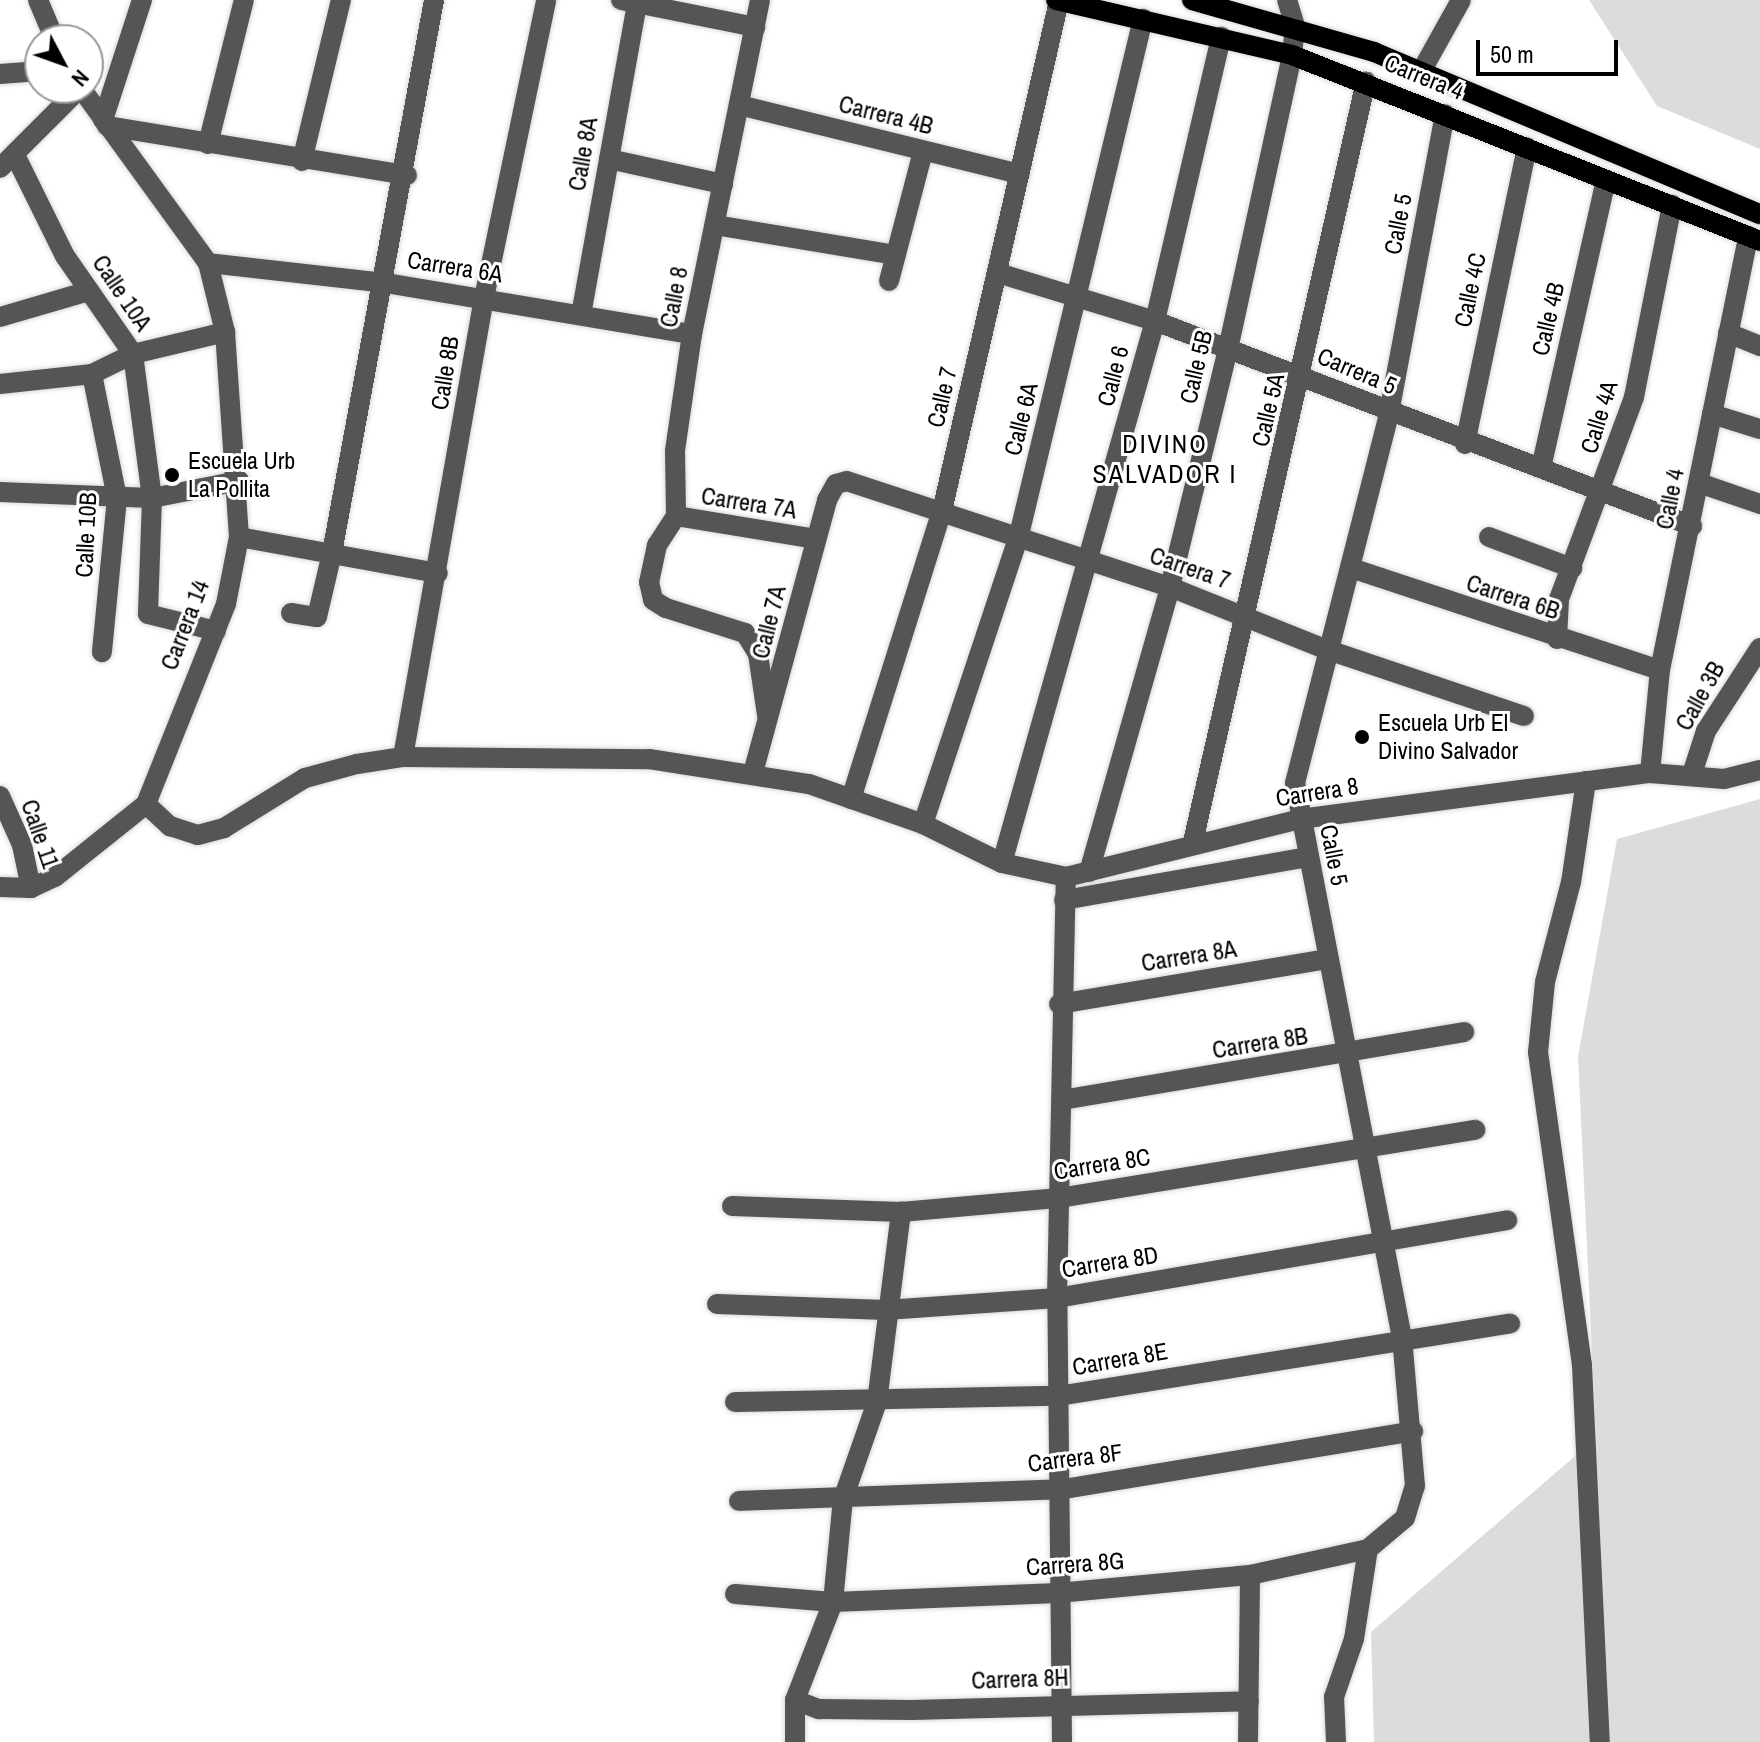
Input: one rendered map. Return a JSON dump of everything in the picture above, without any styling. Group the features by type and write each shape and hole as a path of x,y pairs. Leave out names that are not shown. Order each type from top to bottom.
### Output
{"main road":[{"name":"Carrera 4","path":"1058,0 1292,55 1366,81 1754,238"},
{"name":"Carrera 4","path":"1192,0 1295,26 1421,72 1760,214"}],"street":[{"path":"38,0 48,24"},
{"path":"142,0 105,123 302,161 407,175"},
{"path":"208,144 244,0"},
{"path":"302,161 341,0"},
{"path":"291,613 317,617 332,553 407,175 433,0"},
{"name":"Calle 8B","path":"403,757 438,573 484,298 546,0"},
{"name":"Calle 8","path":"676,516 675,451 692,334 760,0"},
{"name":"Calle 7","path":"851,799 942,511 1058,0"},
{"path":"1287,0 1295,26"},
{"path":"1421,72 1461,0"},
{"path":"629,2 755,27"},
{"name":"Calle 8A","path":"581,315 609,159 629,2"},
{"name":"Calle 6A","path":"923,824 1019,535 1079,298 1143,19"},
{"name":"Calle 5B","path":"1089,872 1170,587 1228,349 1292,55 1295,26"},
{"name":"Calle 6","path":"1002,863 1155,321 1221,37"},
{"path":"0,74 24,72"},
{"name":"Calle 5A","path":"1193,842 1303,375 1366,81"},
{"path":"8,162 65,104"},
{"name":"Carrera 14","path":"31,888 85,858 146,804 216,631 239,537 239,481 225,332 208,263 92,104"},
{"name":"Carrera 4B","path":"739,105 1020,174"},
{"name":"Calle 5","path":"1405,1518 1415,1486 1413,1431 1402,1338 1295,783 1325,649 1351,568 1389,413 1445,114"},
{"name":"Calle 4C","path":"1465,444 1527,147"},
{"path":"889,281 923,151"},
{"path":"609,159 723,184"},
{"name":"Calle 10A","path":"8,162 89,291 133,354 152,498 148,614 216,631"},
{"name":"Calle 4B","path":"1541,468 1606,180"},
{"name":"Calle 4A","path":"1557,639 1559,599 1602,491 1634,397 1672,205"},
{"path":"715,225 896,255"},
{"name":"Calle 4","path":"1650,773 1660,670 1692,526 1728,333 1754,238"},
{"name":"Carrera 6A","path":"208,263 386,283 692,334"},
{"name":"Carrera 5","path":"998,273 1155,321 1303,375 1465,444 1541,468 1692,526"},
{"path":"0,317 89,291"},
{"path":"0,384 92,374 133,354 225,332"},
{"path":"1728,333 1760,346"},
{"name":"Calle 10B","path":"92,374 117,498 102,652"},
{"path":"1712,414 1760,429"},
{"path":"0,492 152,498 239,481"},
{"name":"Carrera 7","path":"836,484 847,481 1019,535 1248,616 1325,649 1524,716"},
{"path":"1699,483 1760,504"},
{"name":"Calle 7A","path":"753,773 816,539 836,484"},
{"path":"676,516 657,545 649,582 653,600 745,633 758,654 768,722"},
{"name":"Carrera 7A","path":"676,516 816,539"},
{"path":"239,537 438,573"},
{"path":"1489,537 1572,568"},
{"name":"Carrera 6B","path":"1351,568 1557,639 1660,670"},
{"name":"Calle 3B","path":"1692,774 1706,731 1760,648"},
{"path":"146,804 170,826 198,835 224,828 305,778 403,757 649,759 753,773 851,799 923,824 1002,863 1066,877 1059,1004 1062,1100 1057,1298 1058,1396 1064,1489 1058,1593 1062,1742"},
{"name":"Carrera 8","path":"1066,877 1193,842 1300,819 1650,773 1724,779 1760,770"},
{"path":"1586,781 1571,882 1545,982 1538,1052 1582,1365 1600,1742"},
{"name":"Calle 11","path":"0,796 22,845 31,888"},
{"path":"1064,900 1307,857"},
{"path":"0,887 31,888"},
{"name":"Carrera 8A","path":"1059,1004 1327,959"},
{"name":"Carrera 8B","path":"1062,1100 1346,1056 1464,1032"},
{"name":"Carrera 8C","path":"732,1206 901,1212 1059,1198 1475,1130"},
{"path":"795,1742 795,1700 833,1602 843,1499 877,1402 886,1310 901,1212"},
{"name":"Carrera 8D","path":"717,1304 886,1310 1057,1298 1507,1220"},
{"name":"Carrera 8E","path":"735,1402 877,1402 1058,1396 1402,1338 1510,1324"},
{"name":"Carrera 8F","path":"739,1501 1064,1489 1413,1431"},
{"name":"Carrera 8G","path":"735,1594 833,1602 1058,1593 1250,1575 1368,1549 1405,1518"},
{"path":"1336,1742 1334,1697 1354,1639 1368,1549"},
{"path":"1248,1742 1250,1575"},
{"name":"Carrera 8H","path":"795,1700 819,1709 912,1710 1063,1703 1249,1701"}],"shaded area":[{"path":"1589,0 1760,0 1760,149 1657,106"},
{"path":"1760,799 1760,1742 1374,1742 1371,1632 1596,1438 1578,1057 1617,839"}],"place":[{"name":"Escuela Urb La Pollita","path":"172,475"},
{"name":"Escuela Urb El Divino Salvador","path":"1362,737"}],"district":[{"name":"DIVINO SALVADOR I","path":"1165,459"}]}
